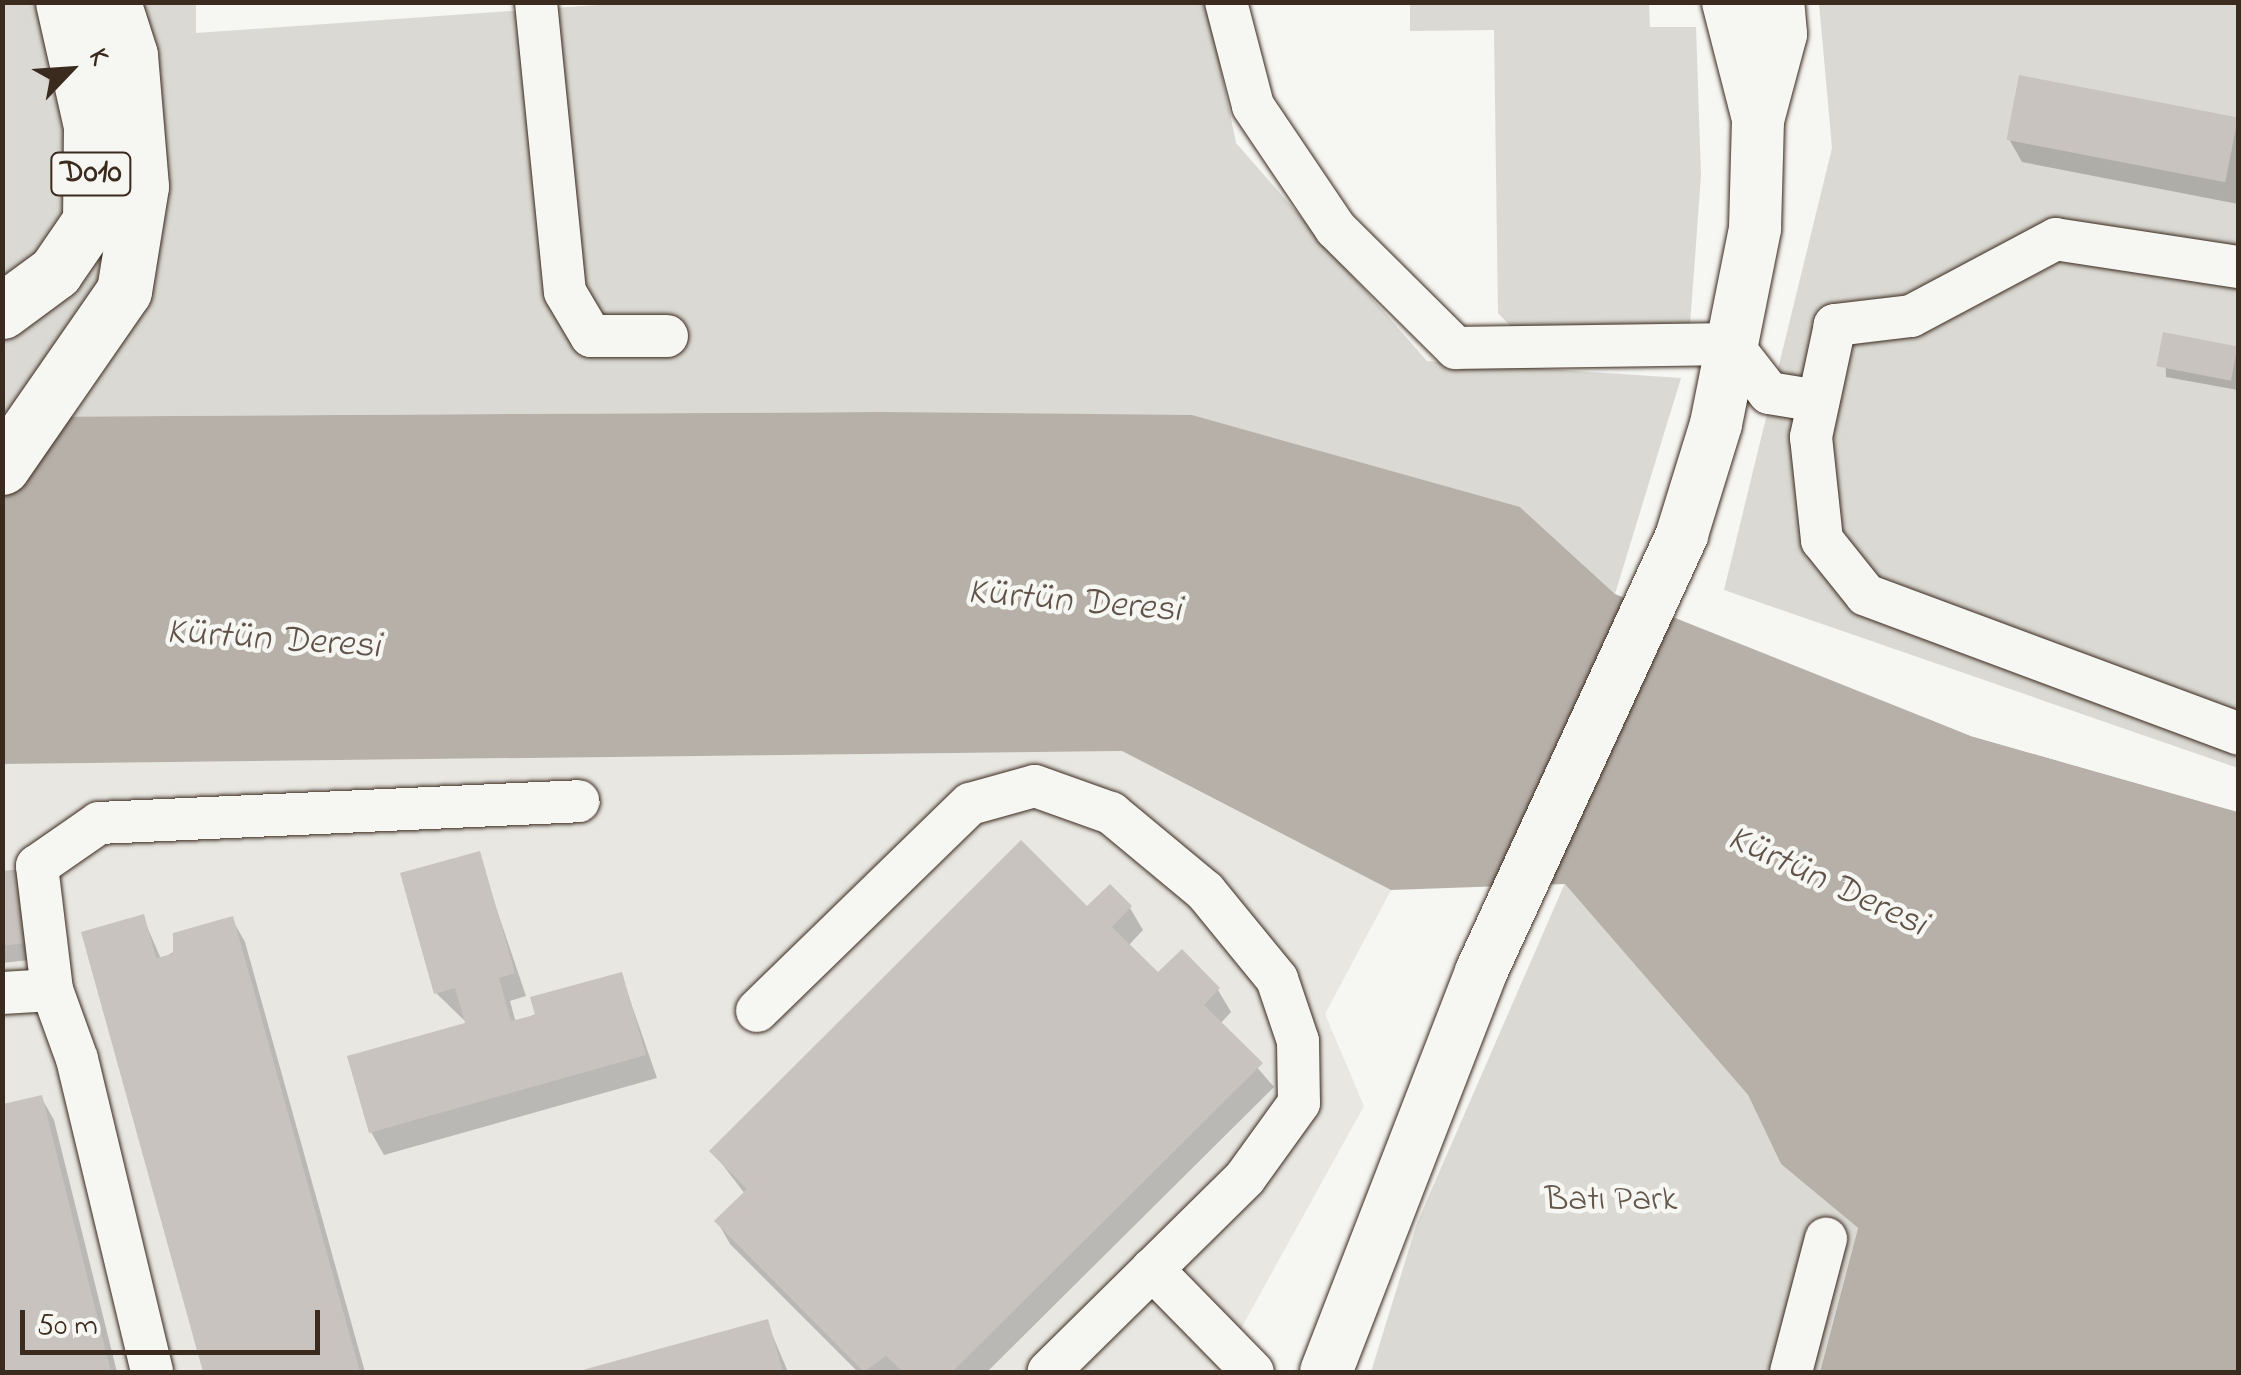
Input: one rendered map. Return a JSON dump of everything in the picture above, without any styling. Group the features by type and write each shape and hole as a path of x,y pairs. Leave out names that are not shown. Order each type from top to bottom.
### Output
{"highway":[{"name":"D010","path":"2,311 56,272 90,221 91,126 63,2"},
{"path":"10,456 124,292 141,186 130,55 113,2"}],"main road":[{"path":"1728,2 1758,120"},
{"path":"1326,1372 1376,1226 1481,972 1682,534 1731,344 1755,228 1758,120 1781,34 1778,2"},
{"path":"1292,1372 1376,1226"}],"street":[{"path":"536,2 565,292 592,336 667,336"},
{"path":"1226,2 1254,106 1284,152 1336,229 1456,348 1731,344 1770,393 1818,401"},
{"path":"2238,266 2056,239 1910,316 1835,325 1811,437 1822,540 1866,595 2238,734"},
{"path":"757,1010 970,804 1035,786 1111,813 1217,906 1277,980 1298,1041 1299,1103 1245,1178 1048,1372"},
{"path":"152,1372 78,1059 52,990 37,866 99,823 578,801"},
{"path":"2,993 52,990"},
{"path":"1791,1372 1826,1239"},
{"path":"1152,1269 1253,1372"}],"shaded area":[{"path":"1122,751 1391,890 1325,1014 1364,1106 1217,1372 3,1372 2,764"}],"green space":[{"path":"640,2 1207,3 1236,143 1427,361 1681,378 1615,594 1520,507 877,412 3,417 2,3 196,3 196,33"},
{"path":"1410,3 1649,3 1650,27 1696,27 1701,176 1690,325 1520,336 1498,313 1494,30 1410,31"},
{"path":"1819,3 2238,3 2238,768 1724,590 1832,148"},
{"name":"Batı Park","path":"1565,883 1748,1095 1781,1164 1858,1228 1820,1372 1371,1372 1417,1223"}],"water":[{"name":"Kürtün Deresi","path":"877,412 1192,415 1520,507 1615,594 1971,736 2238,812 2238,1372 1820,1372 1858,1228 1781,1164 1748,1095 1565,884 1391,890 1122,751 3,764 2,417"}],"pier":[{"path":"1711,627 1973,731 2238,812 1971,736"}],"building":[{"path":"2019,75 2238,118 2225,182 2006,140"},
{"path":"2163,332 2238,347 2231,381 2156,366"},
{"path":"1021,840 1087,906 1110,884 1132,906 1112,927 1158,972 1182,949 1220,988 1204,1005 1263,1063 952,1372 903,1372 886,1356 864,1372 714,1221 747,1189 709,1151"},
{"path":"480,851 515,973 499,978 511,1021 535,1015 530,997 622,972 646,1055 369,1133 347,1056 465,1023 455,988 434,994 400,873"},
{"path":"31,868 40,941 2,946 2,871"},
{"path":"144,914 156,958 173,954 173,933 233,916 360,1372 203,1372 81,932"},
{"path":"42,1095 111,1372 3,1372 3,1104"},
{"path":"768,1319 783,1372 579,1372 579,1371"}]}
